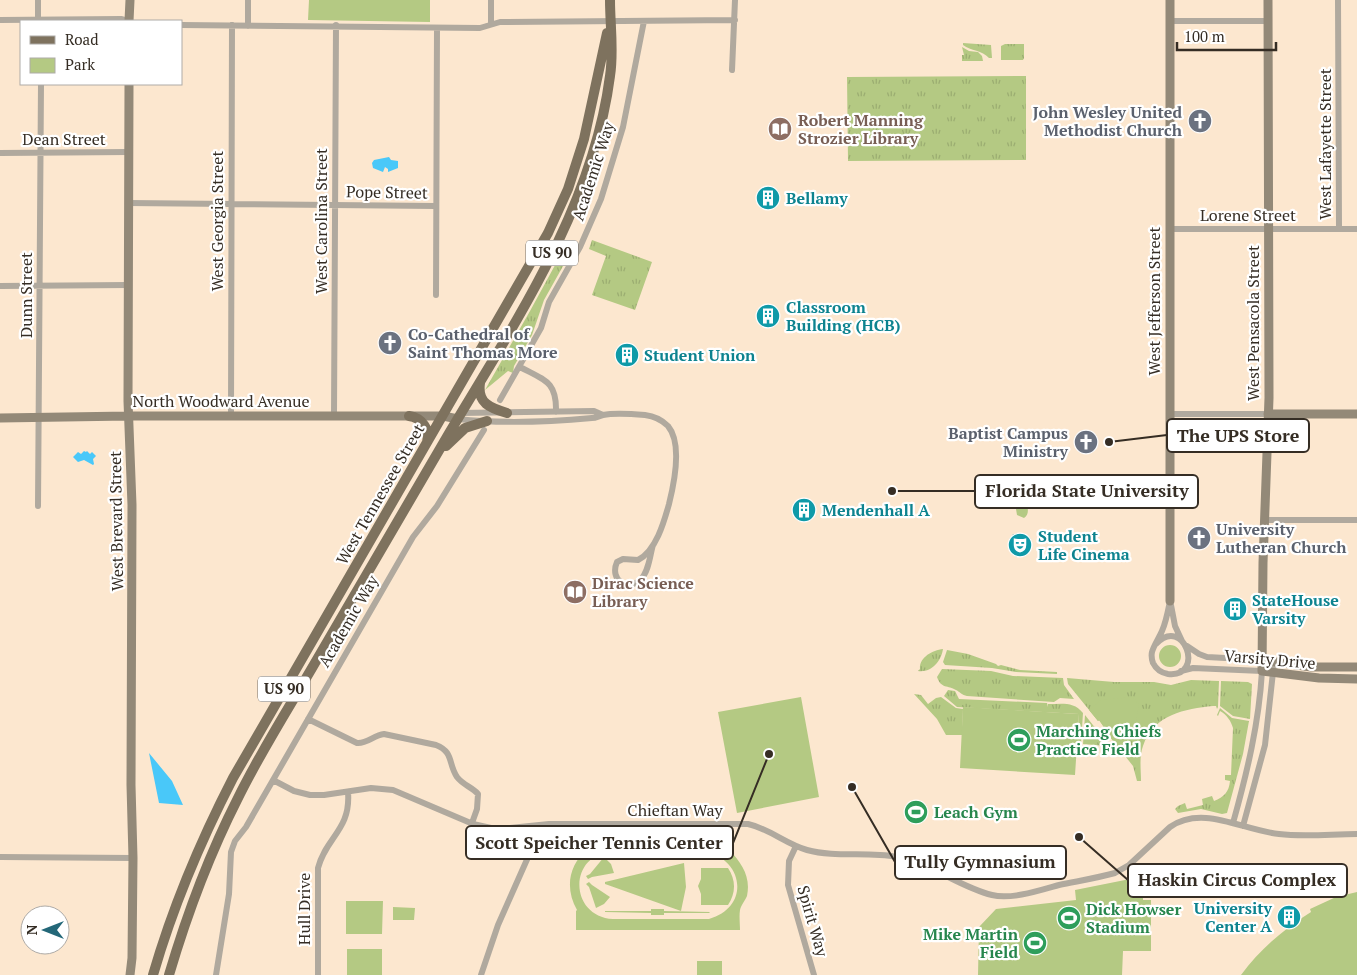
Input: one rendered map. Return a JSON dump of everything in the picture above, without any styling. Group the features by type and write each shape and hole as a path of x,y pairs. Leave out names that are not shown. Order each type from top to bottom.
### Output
{"main road":[{"name":"West Tennessee Street","path":"169,975 202,876 239,796 512,327 553,252 568,219 600,128 609,86 612,61 610,0"},
{"name":"West Tennessee Street","path":"153,975 168,924 184,883 224,796 543,244 563,200 584,139 610,20"},
{"path":"480,380 479,390 482,401 491,408 507,413"},
{"path":"409,416 420,420 427,428 426,446"},
{"path":"435,457 463,429 472,425 485,426"}],"street":[{"path":"38,0 40,20"},
{"path":"129,20 130,0"},
{"path":"248,0 248,26"},
{"path":"491,0 491,24"},
{"path":"732,70 735,0"},
{"name":"West Jefferson Street","path":"1170,0 1170,601 1175,626 1184,643"},
{"name":"West Pensacola Street","path":"1233,824 1253,745 1259,709 1262,671 1264,520 1268,414 1268,0"},
{"name":"West Lafayette Street","path":"1338,0 1339,229"},
{"path":"0,20 126,20"},
{"path":"182,25 480,28 500,22 735,20"},
{"name":"Academic Way","path":"500,400 542,328 549,302 582,242 604,191 622,127 644,21"},
{"path":"1170,21 1268,21"},
{"name":"West Georgia Street","path":"231,416 232,25"},
{"name":"West Carolina Street","path":"334,416 336,26"},
{"path":"436,295 437,28"},
{"name":"Dunn Street","path":"38,506 41,85"},
{"name":"West Brevard Street","path":"129,85 128,285 132,505 131,785 133,858 132,958 130,975"},
{"name":"Dean Street","path":"0,153 128,152"},
{"name":"Pope Street","path":"128,203 436,206"},
{"name":"Lorene Street","path":"1169,229 1357,229"},
{"path":"0,286 128,285"},
{"path":"520,367 546,381 552,387 556,397 556,412"},
{"name":"North Woodward Avenue","path":"0,418 460,416 594,411 603,415"},
{"path":"1170,414 1357,414"},
{"name":"North Woodward Avenue","path":"460,416 485,426 603,415 652,416 666,424 673,435 676,451 672,490 667,511 653,544 646,572 642,579 629,585 618,581 615,572 618,561 623,559 638,560 646,554 653,544"},
{"name":"Academic Way","path":"216,975 229,898 231,849 248,824 413,537 437,506 485,426"},
{"path":"1264,520 1357,520"},
{"name":"West Jefferson Street","path":"1156,644 1164,626 1170,601"},
{"path":"1168,637 1177,638 1184,643 1189,656 1182,670 1171,674 1157,669 1152,658 1152,651 1161,639 1168,637"},
{"name":"Varsity Drive","path":"1184,643 1202,656 1262,660 1319,668 1357,667"},
{"path":"1244,826 1264,745 1274,663"},
{"name":"Varsity Drive","path":"1182,670 1193,668 1262,671 1318,678 1357,679"},
{"path":"308,719 357,743 363,743 378,735 387,734 444,748 457,777 478,794 477,809 472,823"},
{"name":"Chieftan Way","path":"273,780 290,789 306,794 320,795 375,788 393,790 472,823 498,828 547,824 742,824 766,829 796,846 818,852 887,855 902,858 921,864 984,892 1000,896 1018,894 1115,873 1136,859 1170,826 1185,819 1201,817 1279,834 1357,834"},
{"name":"Hull Drive","path":"318,975 318,866 347,815 348,792"},
{"path":"481,975 498,925 527,859 530,845 530,826"},
{"name":"Spirit Way","path":"796,846 789,861 788,885 814,975"},
{"path":"0,857 133,858"},
{"name":"West Brevard Street","path":"132,958 137,975"}],"green space":[{"path":"309,0 430,0 430,22 308,20"},
{"path":"963,43 991,45 992,58 966,47"},
{"path":"1005,44 1024,44 1023,60 1001,60 1001,46"},
{"path":"962,47 969,51 978,52 982,56 983,61 962,61 962,55 964,55"},
{"path":"1026,76 1026,160 848,161 847,77"},
{"path":"592,240 652,262 635,310 592,295 606,256 589,249"},
{"path":"560,256 567,259 544,300 532,335 514,366 513,373 508,371 485,390 530,311"},
{"path":"1021,500 1025,501 1028,508 1024,518 1017,515 1016,509 1018,502"},
{"path":"1170,645 1178,648 1181,656 1178,664 1170,667 1162,664 1159,656 1162,648"},
{"path":"943,649 935,666 927,670 918,671 927,655"},
{"path":"947,650 968,654 998,666 1001,665 1020,670 1057,672 1057,674 945,665 943,662"},
{"path":"942,669 991,671 1013,676 1063,678 1064,685 1074,699 1060,698 1054,702 967,696 945,686 939,681 937,677"},
{"path":"1067,678 1114,682 1154,682 1171,685 1191,680 1219,681 1218,707 1217,709 1216,706 1213,706 1181,712 1163,720 1155,727 1148,735 1143,746 1141,781 1137,781 1133,766 1106,732 1099,720 1068,684"},
{"path":"1221,681 1248,682 1252,684 1250,719 1233,716 1220,706"},
{"path":"948,690 955,691 959,699 1047,703 1048,707 1048,704 1071,705 1083,713 1081,743 1077,742 1079,714 957,707 944,696"},
{"path":"914,694 921,695 928,704 941,697 956,708 963,709 962,735 946,735 937,719"},
{"path":"801,697 819,797 737,813 718,712"},
{"path":"1133,697 1139,705 1135,726 1116,745 1099,720 1089,710 1101,700"},
{"name":"Marching Chiefs Practice Field","path":"963,707 1079,714 1075,775 960,768"},
{"path":"1220,708 1232,718 1249,721 1243,754 1227,813 1222,814 1201,809 1178,813 1175,809 1178,806 1185,803 1187,809 1203,805 1202,799 1212,796 1214,801 1221,798 1227,791 1230,781 1225,780 1225,775 1231,775 1233,728 1225,714 1220,711 1217,715"},
{"path":"1085,715 1108,744 1107,746 1083,744"},
{"path":"588,840 729,841 729,850 741,865 748,883 747,896 740,910 740,930 576,930 577,910 571,894 570,878 576,862 588,849","holes":["614,851 703,851 717,855 727,863 734,872 737,883 736,894 732,904 722,913 709,919 613,919 598,915 588,907 581,897 579,885 582,873 588,862 599,854"]},
{"path":"604,857 611,864 614,873 588,879 586,876 590,874"},
{"path":"684,863 686,887 681,911 605,884 605,882"},
{"path":"701,868 728,868 734,886 728,905 701,905 701,894 698,886 701,879"},
{"name":"Dick Howser Stadium","path":"1135,878 1143,884 1143,900 1151,900 1151,951 1123,951 1122,975 978,975 979,927 996,909 1076,900 1075,890"},
{"path":"589,882 610,897 604,904 596,908 589,887 586,884"},
{"path":"1357,892 1357,975 1241,975 1265,948 1311,912 1310,909 1336,897"},
{"path":"346,901 383,901 382,934 346,934"},
{"path":"393,907 415,908 414,920 393,920"},
{"path":"651,909 710,912 651,915 651,913 605,912 651,911"},
{"path":"347,949 382,949 382,975 347,975"},
{"path":"697,961 722,961 722,975 697,975"}],"water":[{"path":"389,157 391,160 398,161 398,168 388,172 388,169 385,167 383,172 373,168 372,163 374,160"},
{"path":"84,451 90,454 92,452 96,456 93,459 93,465 84,460 78,462 73,457 78,452 81,454"},
{"path":"149,753 172,781 183,805 159,803"}],"place":[{"name":"John Wesley United Methodist Church","path":"1200,121"},
{"name":"Robert Manning Strozier Library","path":"780,129"},
{"name":"Bellamy","path":"768,198"},
{"name":"Classroom Building (HCB)","path":"768,316"},
{"name":"Co-Cathedral of Saint Thomas More","path":"390,343"},
{"name":"Student Union","path":"627,355"},
{"name":"Baptist Campus Ministry","path":"1086,442"},
{"name":"The UPS Store","path":"1109,442"},
{"name":"Florida State University","path":"892,491"},
{"name":"Mendenhall A","path":"804,510"},
{"name":"University Lutheran Church","path":"1199,538"},
{"name":"Student Life Cinema","path":"1020,545"},
{"name":"Dirac Science Library","path":"575,592"},
{"name":"StateHouse Varsity","path":"1235,609"},
{"name":"Marching Chiefs Practice Field","path":"1019,740"},
{"name":"Scott Speicher Tennis Center","path":"769,754"},
{"name":"Tully Gymnasium","path":"852,787"},
{"name":"Leach Gym","path":"916,812"},
{"name":"Haskin Circus Complex","path":"1079,837"},
{"name":"University Center A","path":"1289,917"},
{"name":"Dick Howser Stadium","path":"1069,918"},
{"name":"Mike Martin Field","path":"1035,943"}]}
